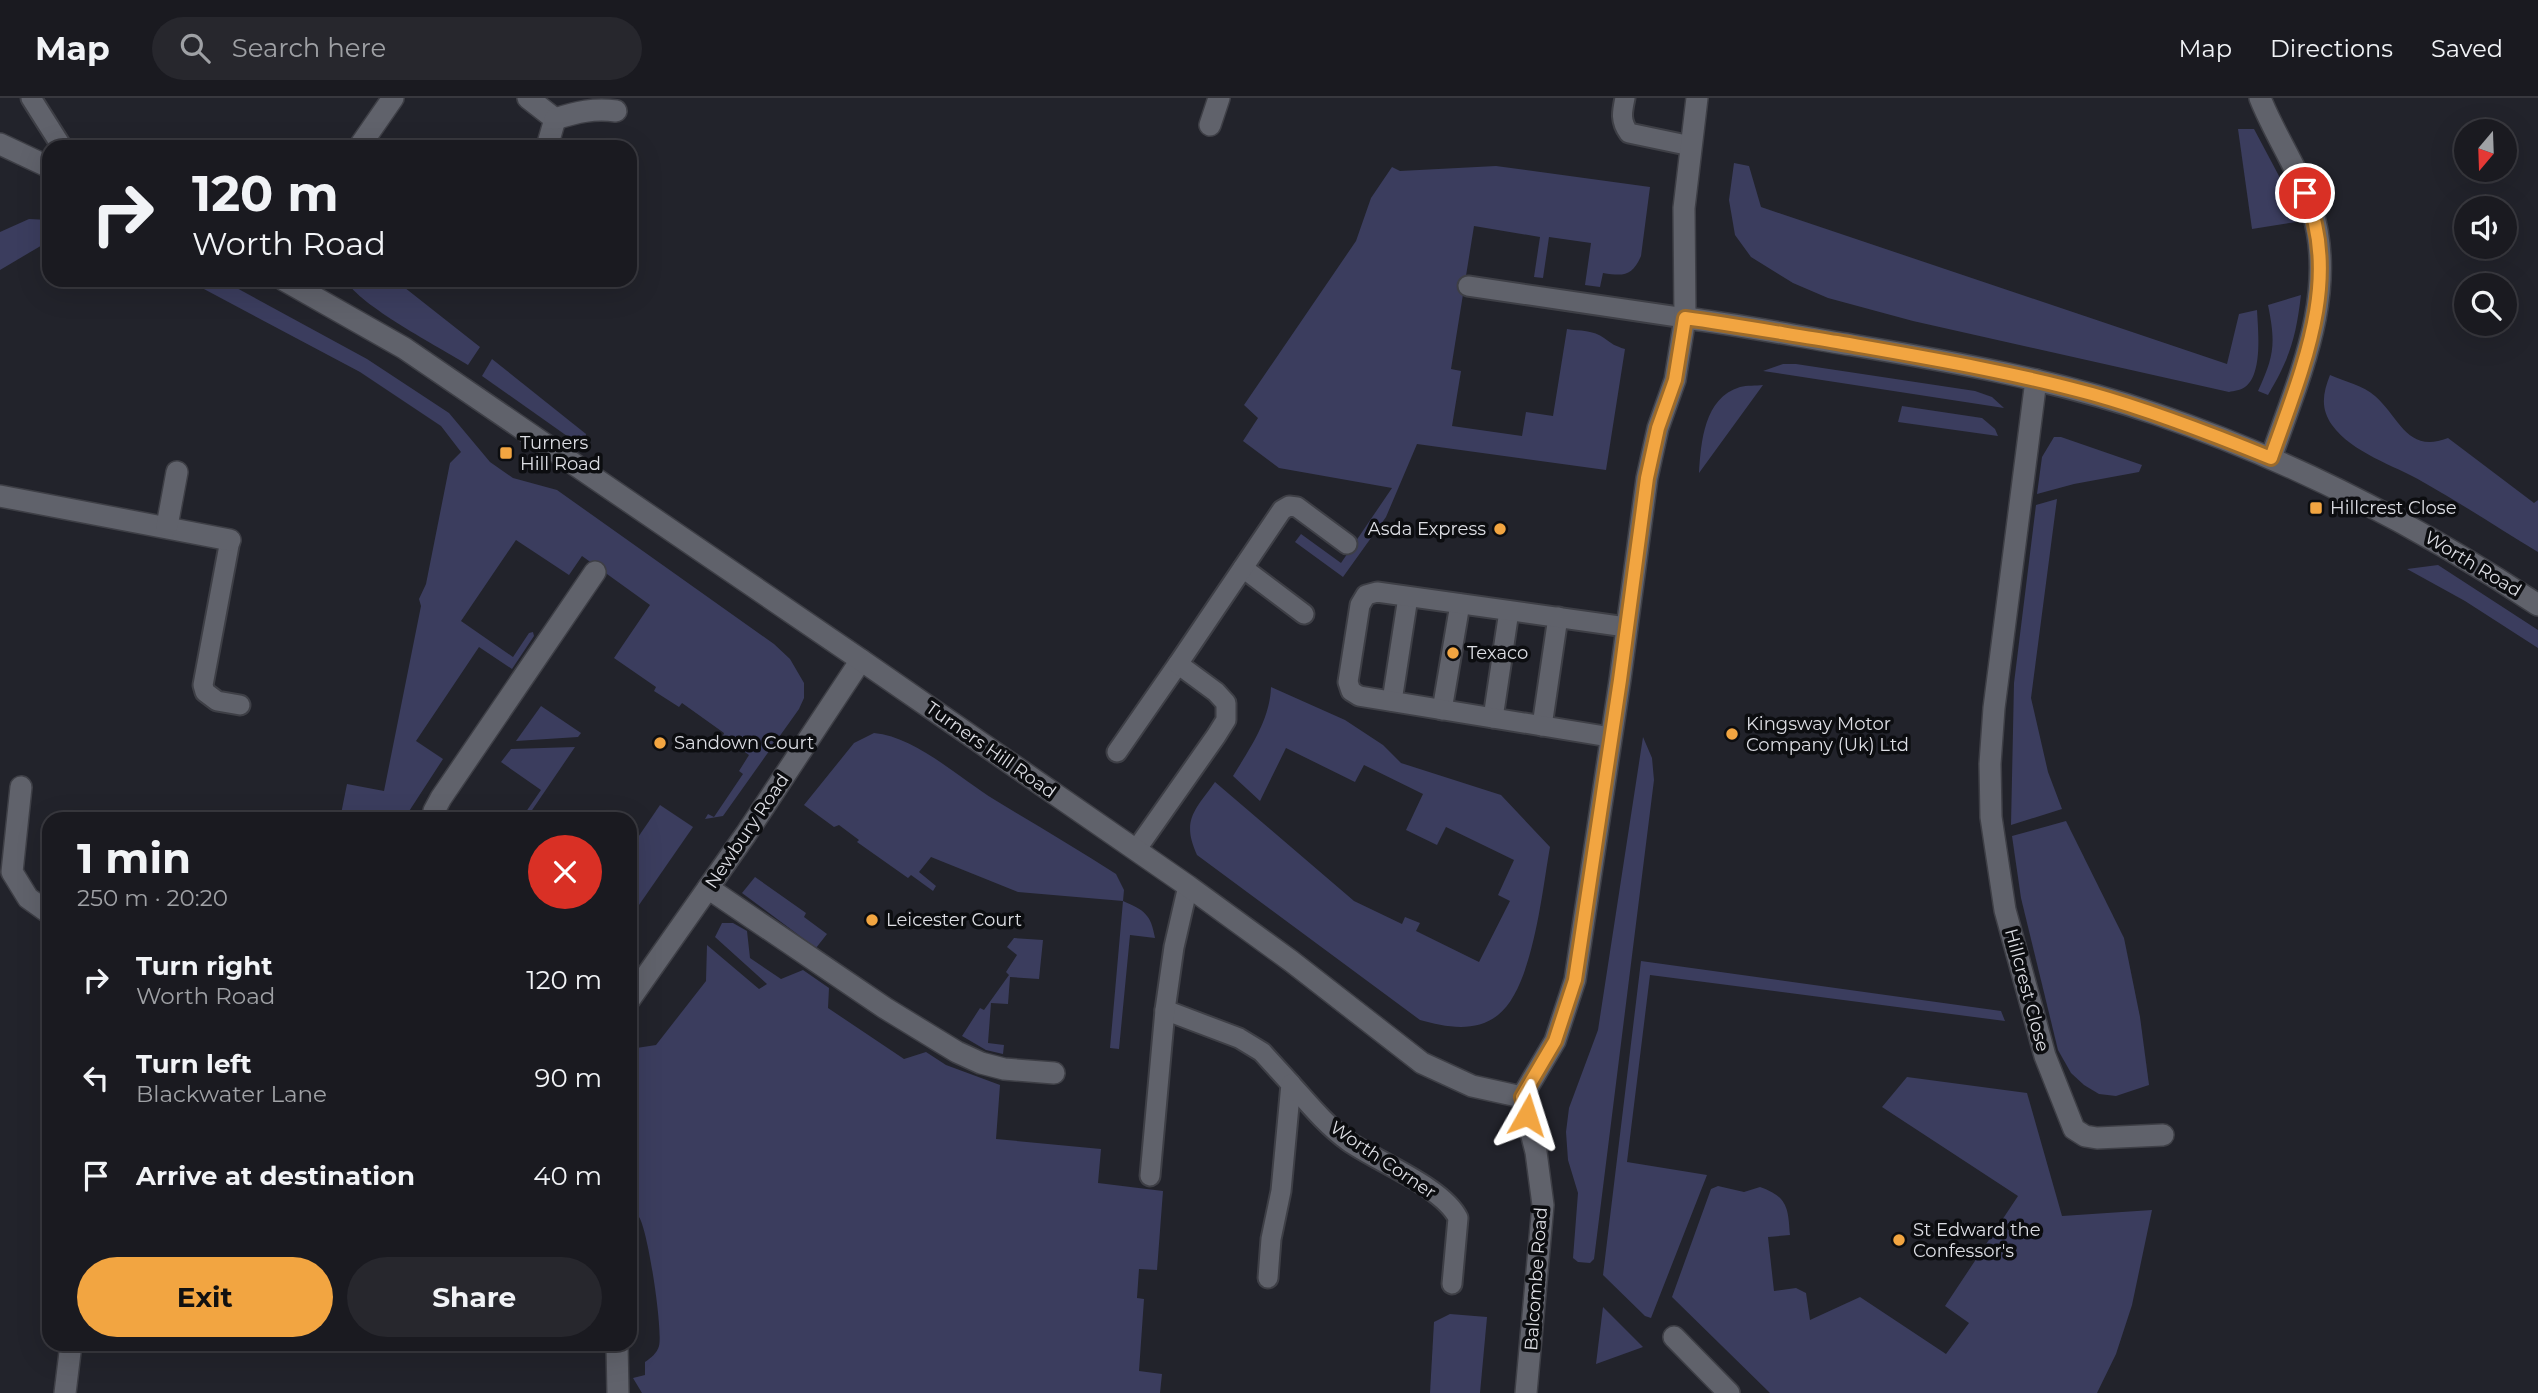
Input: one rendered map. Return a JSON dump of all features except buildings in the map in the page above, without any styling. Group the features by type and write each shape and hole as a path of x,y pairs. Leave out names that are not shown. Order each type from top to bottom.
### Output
{"street":[{"path":"364,140 393,98"},
{"path":"528,98 555,119"},
{"path":"1210,125 1219,98"},
{"path":"1522,1097 1555,1041 1575,980 1647,478 1658,428 1675,380 1685,318 1684,208 1697,98"},
{"path":"2260,98 2312,210 2319,250 2320,288 2315,323 2271,458"},
{"path":"555,119 579,111 617,111"},
{"path":"549,140 555,119"},
{"path":"0,144 42,164"},
{"name":"Turners Hill Road","path":"296,287 404,348 861,660 1188,886 1291,961 1422,1063 1472,1086 1522,1097"},
{"name":"Worth Road","path":"1685,318 1945,360 2093,394 2154,413 2271,458 2401,521 2494,575 2538,605"},
{"name":"Hillcrest Close","path":"2036,380 1994,708 1990,764 1991,817 2006,909 2045,1056 2074,1129 2085,1136 2097,1138 2163,1135"},
{"path":"167,526 177,472"},
{"path":"0,496 230,540"},
{"path":"436,812 441,798 595,572"},
{"name":"Newbury Road","path":"638,972 709,888 861,660"},
{"path":"21,787 12,872 27,898 42,908"},
{"path":"709,888 885,1008 957,1052 981,1063 1004,1069 1054,1073"},
{"name":"Balcombe Road","path":"1522,1097 1536,1152 1542,1205 1526,1393"},
{"path":"1674,1337 1729,1393"},
{"path":"65,1393 70,1351"},
{"path":"617,1351 618,1393"}],"lane":[{"path":"31,98 58,140"},
{"path":"1625,98 1621,117 1629,133 1637,137 1691,146"},
{"path":"1468,286 1685,318"},
{"path":"1117,752 1282,510 1289,506 1297,507 1347,544"},
{"path":"230,540 203,685 205,692 217,701 240,705"},
{"path":"1243,568 1304,614"},
{"path":"1610,737 1359,696 1351,691 1348,682 1360,605 1366,595 1377,592 1626,627"},
{"path":"1392,701 1408,597"},
{"path":"1443,710 1460,604"},
{"path":"1493,718 1509,611"},
{"path":"1542,726 1558,617"},
{"path":"1136,850 1226,720 1226,703 1216,692 1178,664"},
{"path":"1150,1176 1165,1010 1174,947 1188,886"},
{"name":"Worth Corner","path":"1165,1010 1239,1038 1262,1052 1331,1127 1351,1143 1427,1189 1453,1209 1458,1218 1451,1284"},
{"path":"1268,1278 1271,1239 1281,1191 1291,1084"}],"shaded area":[{"path":"2238,129 2254,129 2289,195 2296,222 2252,229"},
{"path":"1734,163 1749,166 1761,207 2227,364 2239,314 2257,310 2258,351 2255,372 2245,387 2229,392 1913,321 1828,298 1793,283 1751,257 1735,235 1729,200"},
{"path":"1496,166 1650,187 1638,263 1626,274 1603,273 1600,287 1585,285 1591,243 1549,237 1543,278 1534,277 1540,237 1474,226 1451,369 1461,371 1452,426 1522,436 1526,412 1553,416 1567,329 1600,335 1625,349 1606,470 1417,444 1386,517 1343,577 1295,542 1301,534 1341,563 1392,488 1279,468 1243,441 1258,418 1244,405 1356,241 1371,198 1392,167 1400,171"},
{"path":"29,219 42,220 42,245 0,270 0,232"},
{"path":"200,287 235,287 367,359 449,413 490,462 513,478 557,490 774,644 790,659 804,683 804,698 799,709 723,816 705,819 708,814 714,817 743,774 739,771 749,755 682,703 679,707 654,691 656,687 614,658 650,605 582,556 569,575 516,540 461,621 513,657 529,633 533,632 534,636 512,669 479,647 416,741 443,759 409,812 341,812 347,784 384,791 421,606 419,599 426,584 450,463 461,452 441,426 360,372"},
{"path":"352,287 404,287 480,347 468,365 383,313"},
{"path":"2301,295 2291,347 2268,395 2258,391 2272,350 2268,305"},
{"path":"492,359 586,434 584,448 482,376"},
{"path":"1783,364 1975,391 1992,397 2004,408 1763,371"},
{"path":"2330,375 2370,392 2413,438 2434,442 2448,438 2534,503 2538,500 2538,552 2423,482 2362,451 2340,435 2328,419 2324,406 2324,394"},
{"path":"1763,385 1699,473 1703,435 1719,401 1740,387"},
{"path":"1902,406 1982,418 1995,429 1998,436 1898,422"},
{"path":"2054,437 2061,437 2142,465 2139,472 2037,494 2042,457"},
{"path":"2057,499 2031,698 2048,772 2062,809 2011,825 2014,683 2036,505"},
{"path":"2438,565 2538,630 2538,648 2465,601 2407,569"},
{"path":"1271,687 1345,720 1383,745 1401,763 1501,795 1550,847 1528,962 1510,1002 1498,1015 1480,1024 1460,1027 1420,1020 1197,855 1192,843 1190,824 1196,808 1215,782 1354,901 1402,924 1405,917 1420,923 1416,931 1479,962 1510,901 1498,895 1514,860 1446,827 1437,845 1406,830 1423,794 1364,765 1355,782 1286,748 1260,801 1233,776 1263,722"},
{"path":"541,706 581,733 578,737 516,741"},
{"path":"874,733 890,736 921,750 995,800 1116,874 1124,890 1123,901 1018,892 931,857 919,872 936,886 933,891 911,875 908,878 857,842 859,840 839,825 834,827 804,805 854,743"},
{"path":"1643,737 1652,758 1654,780 1594,1259 1590,1263 1578,1262 1573,1258 1578,1193 1568,1160 1566,1132 1569,1108 1598,1030"},
{"path":"575,747 531,812 526,812 541,790 501,762 511,749"},
{"path":"660,805 693,827 639,905 637,903 637,839"},
{"path":"2066,821 2124,938 2140,1017 2149,1085 2116,1096 2099,1094 2084,1085 2071,1073 2058,1050 2021,898 2012,836"},
{"path":"755,877 806,913 804,917 827,934 816,948 742,893"},
{"path":"1123,901 1149,918 1155,938 1130,935 1119,1049 1110,1048"},
{"path":"722,923 733,923 747,931 750,958 781,979 803,970 829,988 828,1008 904,1059 926,1052 946,1065 1000,1085 996,1139 1101,1149 1098,1183 1163,1191 1157,1270 1139,1269 1137,1298 1144,1299 1139,1371 1162,1374 1160,1393 642,1393 633,1378 645,1375 645,1362 657,1351 660,1336 650,1259 643,1226 637,1215 637,1048 656,1045 706,981 707,945 759,989 767,984 715,937"},
{"path":"1014,938 1043,940 1039,979 1010,977 1008,1004 991,1003 988,1043 1004,1045 1003,1054 986,1050 962,1036 980,1008 984,1010 1009,975 1006,972 1017,955 1007,947"},
{"path":"1641,961 2001,1011 2005,1021 1650,975 1627,1162 1707,1175 1651,1318 1645,1316 1603,1275"},
{"path":"1907,1077 2027,1093 2062,1216 2152,1210 2132,1305 2116,1354 2097,1393 1770,1393 1672,1297 1711,1189 1718,1186 1744,1192 1760,1187 1781,1199 1788,1218 1790,1235 1768,1237 1774,1291 1796,1288 1806,1293 1810,1320 1860,1297 1946,1354 1969,1323 1945,1306 2018,1196 1882,1107"},
{"path":"1603,1307 1643,1347 1596,1364"},
{"path":"1450,1314 1487,1317 1480,1393 1430,1393 1434,1322"}],"place":[{"name":"Turners Hill Road","path":"506,453"},
{"name":"Hillcrest Close","path":"2316,508"},
{"name":"Asda Express","path":"1500,529"},
{"name":"Texaco","path":"1453,653"},
{"name":"Kingsway Motor Company (Uk) Ltd","path":"1732,734"},
{"name":"Sandown Court","path":"660,743"},
{"name":"Leicester Court","path":"872,920"},
{"name":"St Edward the Confessor's","path":"1899,1240"}],"route":[{"path":"1527,1115 1522,1097 1555,1041 1575,980 1647,478 1658,428 1675,380 1685,318 1945,360 2036,380 2154,413 2271,458 2315,323 2320,288 2319,250 2312,210 2305,193"}]}
